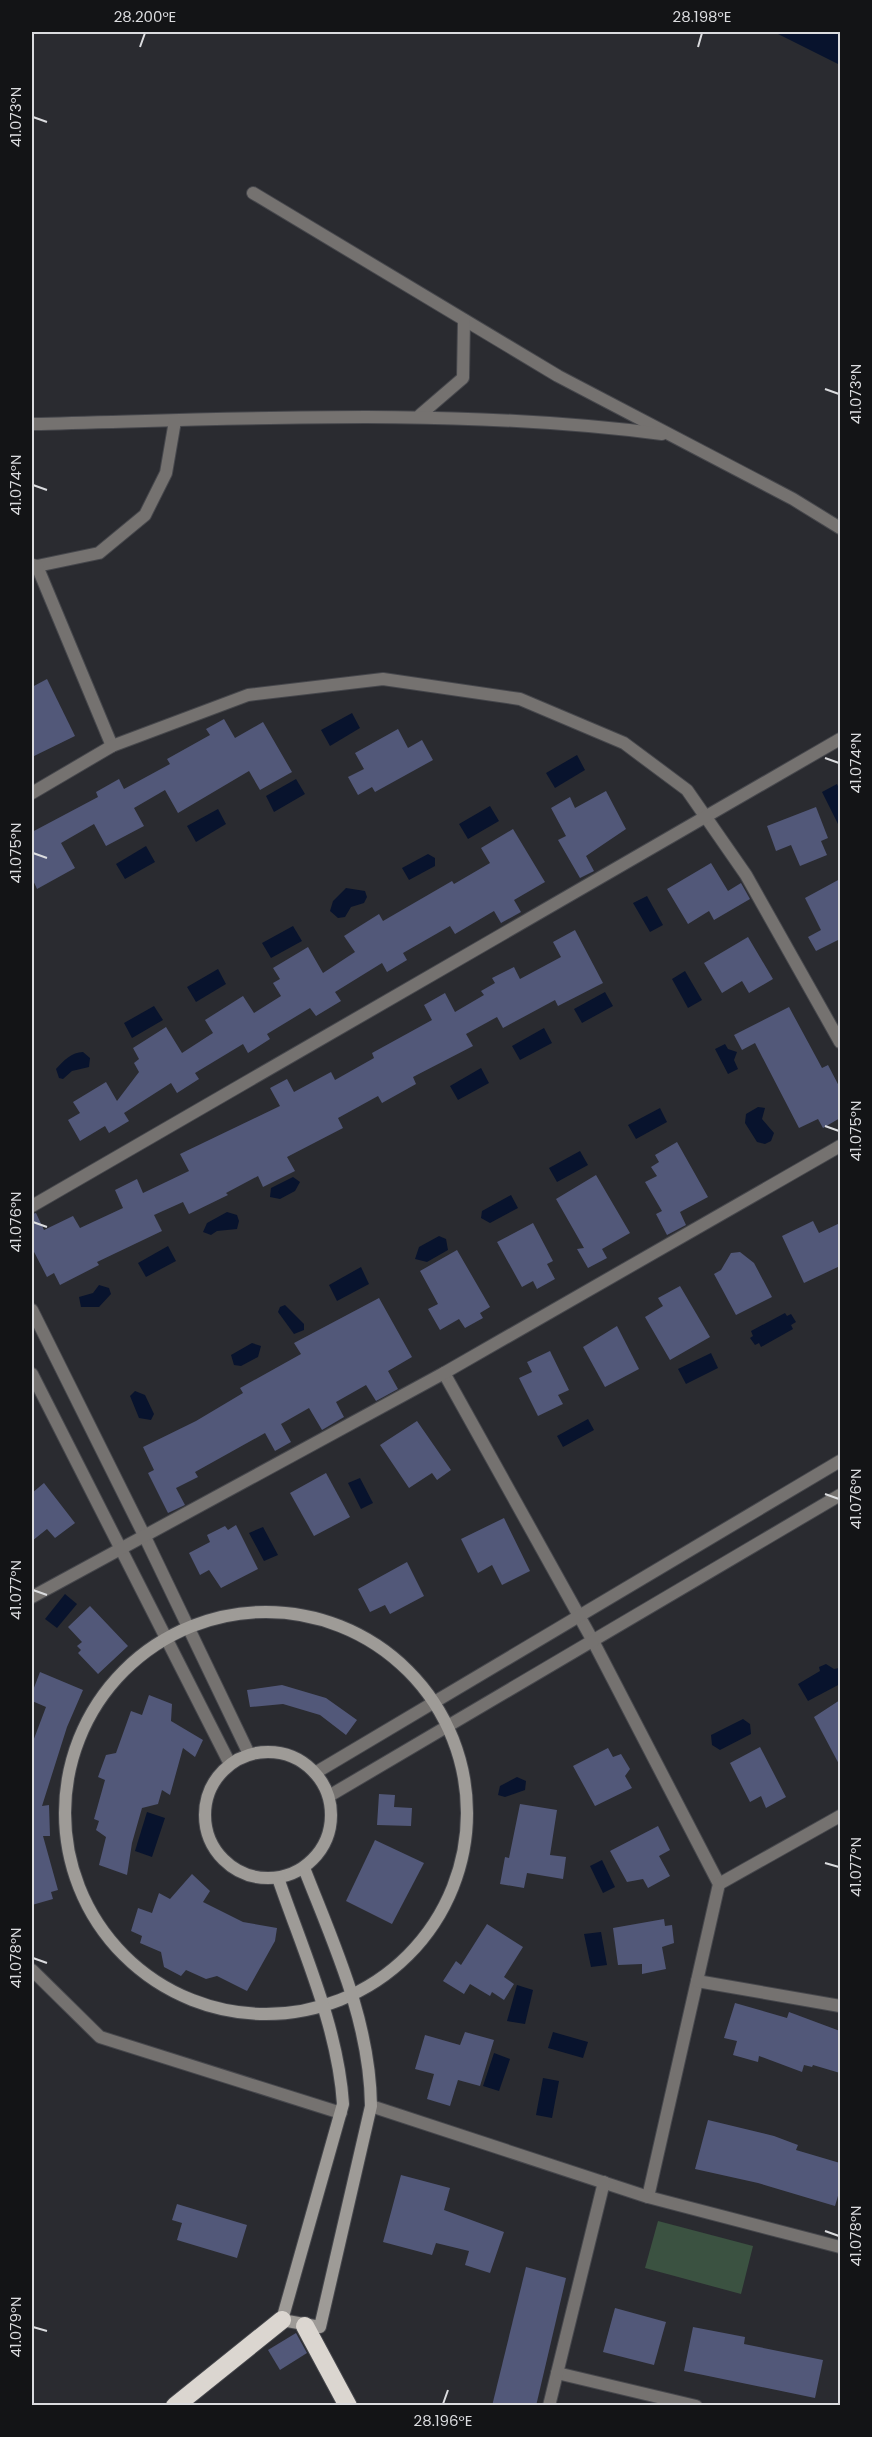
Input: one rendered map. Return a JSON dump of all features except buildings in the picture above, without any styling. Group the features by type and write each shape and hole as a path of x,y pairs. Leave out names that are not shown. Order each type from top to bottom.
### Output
{"highway":[{"path":"176,2406 282,2320"},
{"path":"305,2326 348,2406"}],"street":[{"path":"253,193 558,376 794,499 840,528"},
{"path":"420,415 463,378 464,320"},
{"path":"32,424 420,415 588,424 671,435"},
{"path":"112,746 34,566 99,553 145,515 166,473 176,421"},
{"path":"32,793 112,746 248,695 383,679 520,699 624,744 687,790 746,875 840,1042"},
{"path":"32,1206 840,739"},
{"path":"32,1598 444,1373 840,1146"},
{"path":"32,1310 144,1535 249,1754"},
{"path":"444,1373 592,1641 719,1884 648,2197"},
{"path":"32,1374 230,1764"},
{"path":"315,1773 429,1703 579,1617 840,1461"},
{"path":"329,1796 840,1495"},
{"path":"248,1609 296,1614 334,1622 379,1648 412,1680 446,1729 465,1785 469,1823 462,1868 442,1912 414,1951 371,1989 322,2007 281,2016 240,2014 175,1992 146,1973 111,1939 80,1885 68,1844 66,1792 76,1744 100,1697 130,1665 166,1637 187,1626 202,1619 248,1609"},
{"path":"270,1752 291,1756 315,1773 329,1796 332,1816 328,1836 319,1854 304,1868 278,1878 257,1878 237,1871 220,1858 209,1840 204,1819 206,1798 216,1779 230,1764 249,1754 270,1752"},
{"path":"719,1884 840,1816"},
{"path":"278,1878 322,2007 341,2072 341,2112 282,2320 320,2327 371,2106 371,2073 354,1997 304,1868"},
{"path":"32,1970 100,2037 341,2112"},
{"path":"697,1981 840,2006"},
{"path":"371,2106 648,2197 840,2247"},
{"path":"549,2406 604,2182"},
{"path":"557,2373 696,2406"}],"green space":[{"path":"658,2221 753,2246 741,2294 645,2268"}],"water":[{"path":"774,32 840,32 840,65"},
{"path":"352,713 360,728 330,746 321,730"},
{"path":"577,755 585,770 555,788 546,773"},
{"path":"296,779 305,794 274,812 266,796"},
{"path":"837,784 840,791 840,823 838,824 822,792"},
{"path":"490,806 499,821 468,839 459,824"},
{"path":"218,809 226,824 196,842 187,826"},
{"path":"146,846 155,862 125,879 116,864"},
{"path":"428,854 435,858 435,866 409,880 402,868"},
{"path":"346,888 365,891 367,897 364,903 351,907 345,917 338,918 330,911 333,901"},
{"path":"647,896 663,925 650,932 633,903"},
{"path":"293,926 302,941 271,958 262,943"},
{"path":"218,969 226,984 196,1002 187,987"},
{"path":"685,971 702,1000 688,1008 672,979"},
{"path":"605,992 613,1006 582,1023 574,1009"},
{"path":"154,1006 163,1020 132,1038 124,1023"},
{"path":"544,1028 552,1043 520,1060 512,1046"},
{"path":"725,1044 728,1049 737,1052 734,1060 738,1069 728,1074 715,1049"},
{"path":"83,1052 90,1058 89,1067 72,1071 63,1079 59,1078 56,1069 71,1055"},
{"path":"481,1068 489,1083 458,1100 450,1086"},
{"path":"758,1107 765,1108 762,1119 774,1133 771,1141 765,1144 757,1142 745,1123 746,1114"},
{"path":"660,1108 667,1122 636,1139 628,1125"},
{"path":"580,1151 588,1165 557,1182 549,1168"},
{"path":"293,1177 300,1182 295,1191 280,1199 270,1197 271,1188"},
{"path":"511,1195 518,1208 490,1223 481,1218 482,1211"},
{"path":"227,1212 237,1215 239,1221 237,1229 217,1231 211,1235 203,1232 207,1223"},
{"path":"439,1236 446,1239 448,1250 427,1262 415,1259 419,1247"},
{"path":"168,1246 176,1261 146,1277 138,1263"},
{"path":"361,1267 369,1284 337,1301 329,1285"},
{"path":"99,1285 109,1288 111,1294 99,1307 81,1307 79,1297 93,1293"},
{"path":"285,1305 304,1324 304,1330 294,1334 278,1312 280,1307"},
{"path":"785,1313 787,1316 791,1314 796,1322 791,1325 793,1329 761,1347 759,1343 755,1345 750,1338 753,1336 751,1331"},
{"path":"252,1343 261,1346 258,1357 241,1366 234,1365 231,1355"},
{"path":"711,1353 718,1368 686,1384 678,1369"},
{"path":"135,1391 145,1395 154,1414 151,1420 139,1418 130,1396"},
{"path":"588,1419 594,1430 563,1447 557,1436"},
{"path":"360,1478 373,1503 361,1509 348,1483"},
{"path":"263,1527 278,1555 264,1561 249,1533"},
{"path":"65,1594 77,1604 57,1628 45,1619"},
{"path":"826,1664 834,1669 839,1668 840,1684 808,1701 798,1684 820,1671 819,1667"},
{"path":"743,1719 750,1724 751,1734 720,1750 712,1745 711,1735"},
{"path":"517,1777 526,1781 525,1790 505,1797 498,1795 500,1786"},
{"path":"147,1812 165,1818 152,1857 135,1851"},
{"path":"602,1860 615,1887 603,1893 590,1866"},
{"path":"601,1932 607,1965 591,1967 584,1934"},
{"path":"517,1985 533,1990 525,2024 507,2021"},
{"path":"553,2032 588,2042 583,2058 548,2048"},
{"path":"494,2053 510,2059 499,2091 483,2086"},
{"path":"543,2078 559,2081 552,2118 536,2115"}]}
